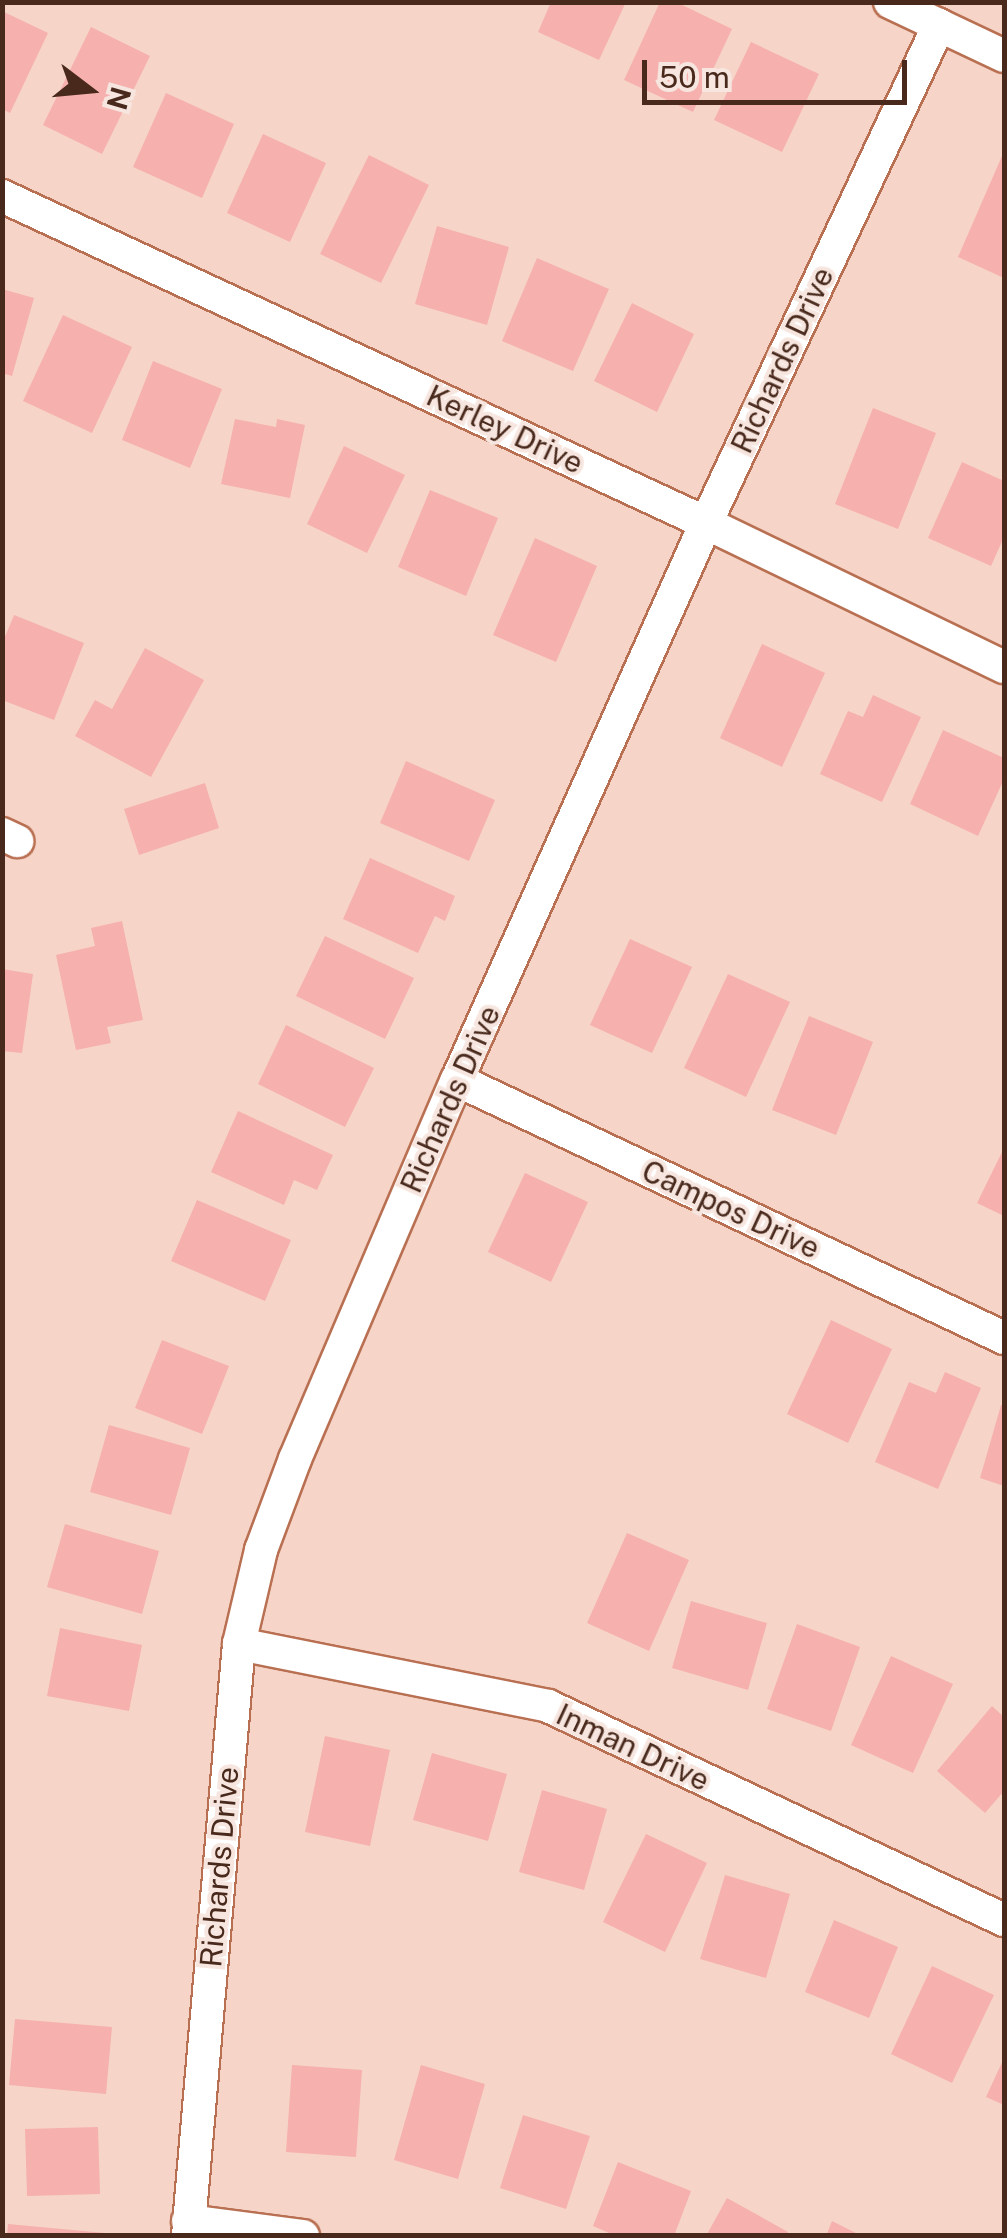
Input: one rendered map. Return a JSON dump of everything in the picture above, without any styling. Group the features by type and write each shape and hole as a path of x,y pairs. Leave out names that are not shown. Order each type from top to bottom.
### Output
{"street":[{"path":"890,2 1004,56"},
{"name":"Richards Drive","path":"188,2228 238,1644 261,1550 288,1477 457,1080 706,523 938,26"},
{"name":"Kerley Drive","path":"2,196 706,523 1004,667"},
{"name":"Campos Drive","path":"457,1080 1004,1338"},
{"name":"Inman Drive","path":"238,1644 548,1706 1004,1920"},
{"path":"188,2228 303,2236"}],"building":[{"path":"551,2 626,2 599,60 538,32"},
{"path":"660,2 676,2 732,29 693,112 624,80"},
{"path":"2,11 48,33 10,113 2,109"},
{"path":"91,27 150,56 102,154 43,125"},
{"path":"751,42 819,74 782,152 714,120"},
{"path":"166,93 234,124 202,198 133,167"},
{"path":"263,134 326,163 290,242 227,213"},
{"path":"369,155 429,185 381,283 320,254"},
{"path":"1004,157 1004,278 958,257"},
{"path":"437,226 509,247 487,325 415,304"},
{"path":"537,258 609,289 573,371 502,341"},
{"path":"2,289 34,298 12,376 2,373"},
{"path":"632,303 694,334 657,412 594,381"},
{"path":"63,315 132,347 92,433 23,401"},
{"path":"153,361 222,389 190,468 122,440"},
{"path":"873,408 936,433 898,529 835,504"},
{"path":"235,419 276,427 277,419 305,425 290,498 221,484"},
{"path":"344,446 405,475 367,553 307,524"},
{"path":"962,462 1004,481 1004,537 991,566 928,538"},
{"path":"430,490 498,518 466,596 398,567"},
{"path":"535,538 597,566 556,662 493,635"},
{"path":"14,615 84,643 54,720 2,700 2,644"},
{"path":"762,644 825,673 782,767 720,738"},
{"path":"145,648 204,680 151,777 75,736 95,700 112,709"},
{"path":"873,695 921,717 882,802 820,774 848,711 863,717"},
{"path":"943,730 1004,758 1004,779 978,836 910,804"},
{"path":"406,761 495,800 469,861 380,823"},
{"path":"205,783 219,828 139,855 124,809"},
{"path":"370,858 455,896 445,921 435,916 418,953 343,919"},
{"path":"122,921 143,1020 107,1027 111,1043 76,1050 56,955 95,946 91,928"},
{"path":"325,936 414,978 385,1039 296,996"},
{"path":"630,939 692,967 652,1053 590,1025"},
{"path":"2,969 33,974 22,1053 2,1051"},
{"path":"728,974 790,1002 746,1097 684,1068"},
{"path":"809,1016 873,1042 836,1135 772,1110"},
{"path":"286,1025 374,1068 345,1127 258,1084"},
{"path":"238,1111 333,1155 317,1190 294,1180 284,1205 211,1172"},
{"path":"1004,1148 1004,1216 977,1203"},
{"path":"525,1173 588,1202 551,1282 488,1252"},
{"path":"197,1200 291,1240 265,1301 171,1261"},
{"path":"831,1320 892,1349 848,1443 787,1414"},
{"path":"162,1340 229,1366 202,1434 135,1408"},
{"path":"945,1372 981,1388 938,1489 875,1462 909,1382 936,1393"},
{"path":"1001,1405 1004,1406 1004,1486 980,1478"},
{"path":"109,1425 190,1448 171,1515 90,1492"},
{"path":"65,1524 159,1551 142,1614 47,1587"},
{"path":"627,1533 689,1560 649,1651 587,1623"},
{"path":"691,1601 767,1623 748,1690 672,1668"},
{"path":"797,1624 860,1647 831,1731 767,1709"},
{"path":"60,1628 142,1645 129,1711 47,1696"},
{"path":"891,1656 953,1684 913,1773 851,1745"},
{"path":"992,1706 1004,1717 1004,1791 985,1813 937,1771"},
{"path":"325,1736 390,1750 370,1846 305,1832"},
{"path":"432,1753 507,1774 488,1841 413,1820"},
{"path":"542,1790 607,1809 584,1890 519,1872"},
{"path":"646,1834 707,1863 665,1952 603,1922"},
{"path":"725,1875 790,1894 766,1978 700,1959"},
{"path":"834,1920 898,1947 869,2018 805,1992"},
{"path":"932,1966 994,1995 952,2083 891,2054"},
{"path":"15,2019 112,2027 106,2094 9,2085"},
{"path":"1004,2058 1004,2105 986,2097"},
{"path":"292,2065 362,2070 356,2157 286,2152"},
{"path":"421,2065 485,2084 458,2179 394,2160"},
{"path":"523,2115 590,2136 566,2209 500,2188"},
{"path":"98,2127 100,2194 27,2196 25,2129"},
{"path":"618,2162 691,2191 674,2236 616,2236 593,2226"},
{"path":"727,2198 788,2232 786,2236 706,2236"},
{"path":"832,2221 862,2236 826,2236"},
{"path":"8,2224 105,2233 105,2236 7,2236"}]}
